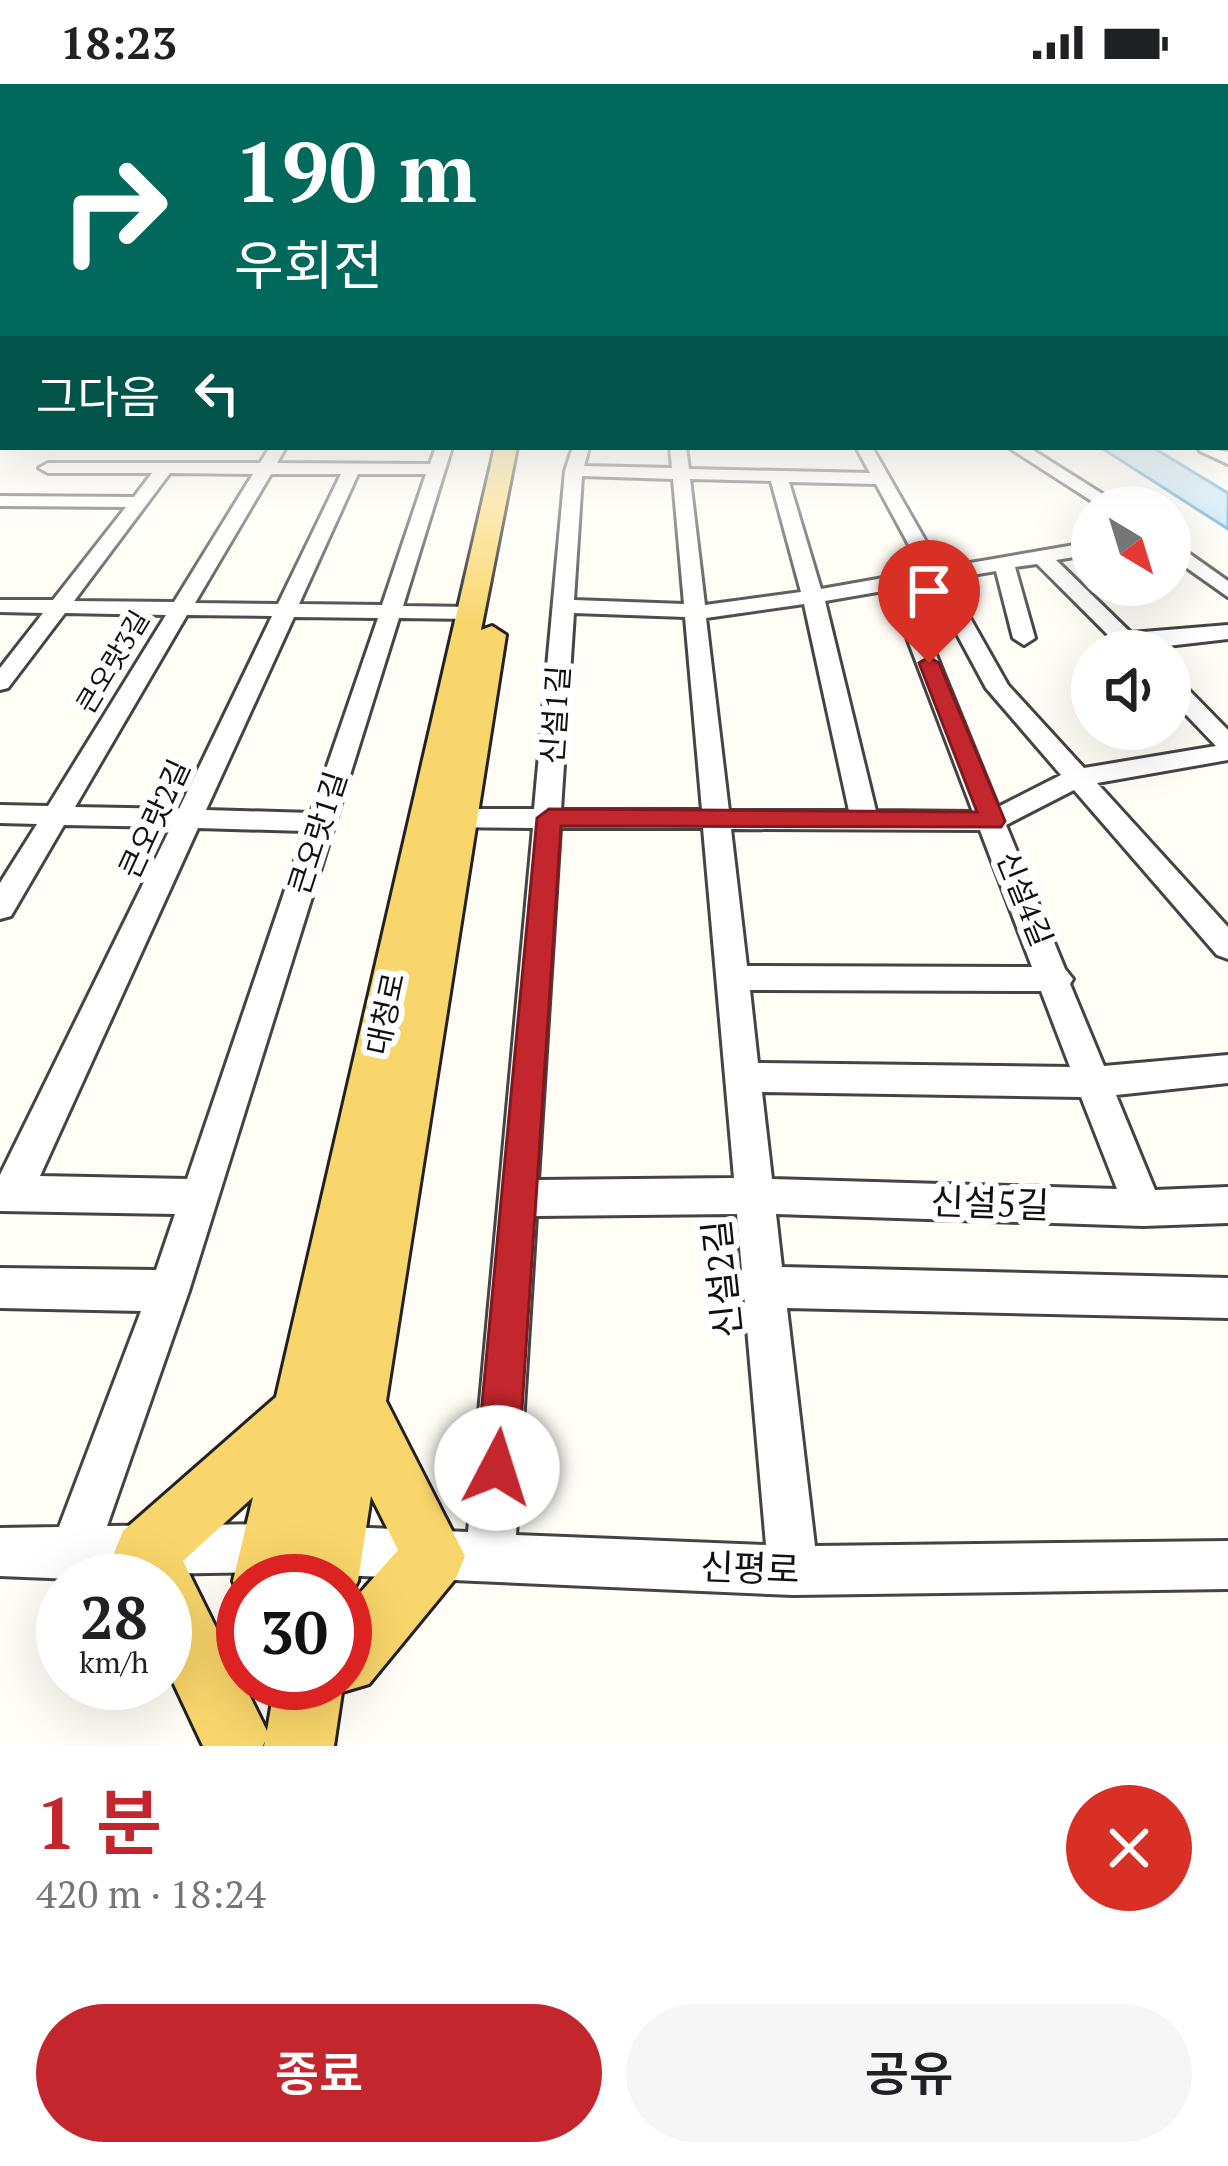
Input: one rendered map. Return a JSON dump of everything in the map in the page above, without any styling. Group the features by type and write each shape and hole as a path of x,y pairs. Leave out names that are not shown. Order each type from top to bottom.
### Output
{"main road":[{"name":"대청로","path":"444,818 471,613 501,473"},
{"name":"대청로","path":"300,1554 444,818 519,473"},
{"name":"대청로","path":"300,1554 329,1408"},
{"path":"179,1554 329,1408 462,1556 372,1632"},
{"path":"192,1612 216,1636"}],"street":[{"path":"0,517 8,501 42,473"},
{"path":"0,683 162,473"},
{"name":"큰오랏3길","path":"0,908 262,473"},
{"name":"큰오랏2길","path":"7,1194 194,816 350,473"},
{"name":"큰오랏1길","path":"73,1554 169,1291 435,473"},
{"name":"신설1길","path":"462,1556 519,1198 577,473"},
{"name":"신설2길","path":"682,473 761,1287 794,1571"},
{"path":"753,473 881,479"},
{"path":"878,473 998,688 1228,947"},
{"path":"778,477 814,600 864,819"},
{"path":"8,501 140,502"},
{"path":"564,606 724,612 1071,552"},
{"path":"1041,557 1116,630"},
{"path":"1191,562 1228,591"},
{"path":"1004,564 1024,638"},
{"name":"신설4길","path":"897,584 1057,979 1143,1208"},
{"path":"0,606 471,613"},
{"path":"1191,637 1228,632"},
{"path":"1191,707 1228,748"},
{"path":"444,818 992,821 1076,778 1228,748"},
{"path":"0,814 322,822"},
{"path":"734,978 1057,979"},
{"path":"744,1077 1095,1082 1228,1069"},
{"path":"7,1194 200,1197"},
{"name":"신설5길","path":"519,1198 752,1196 1143,1208 1228,1205"},
{"path":"761,1287 1228,1298"},
{"path":"0,1288 169,1291"},
{"name":"신평로","path":"0,1552 49,1554"},
{"name":"신평로","path":"372,1561 462,1556 794,1571 1228,1565"}],"water":[{"path":"1140,473 1194,473 1228,493 1228,529 1191,505 1191,486 1161,486"}],"route":[{"path":"497,1468 549,818 992,821 929,663"}]}
